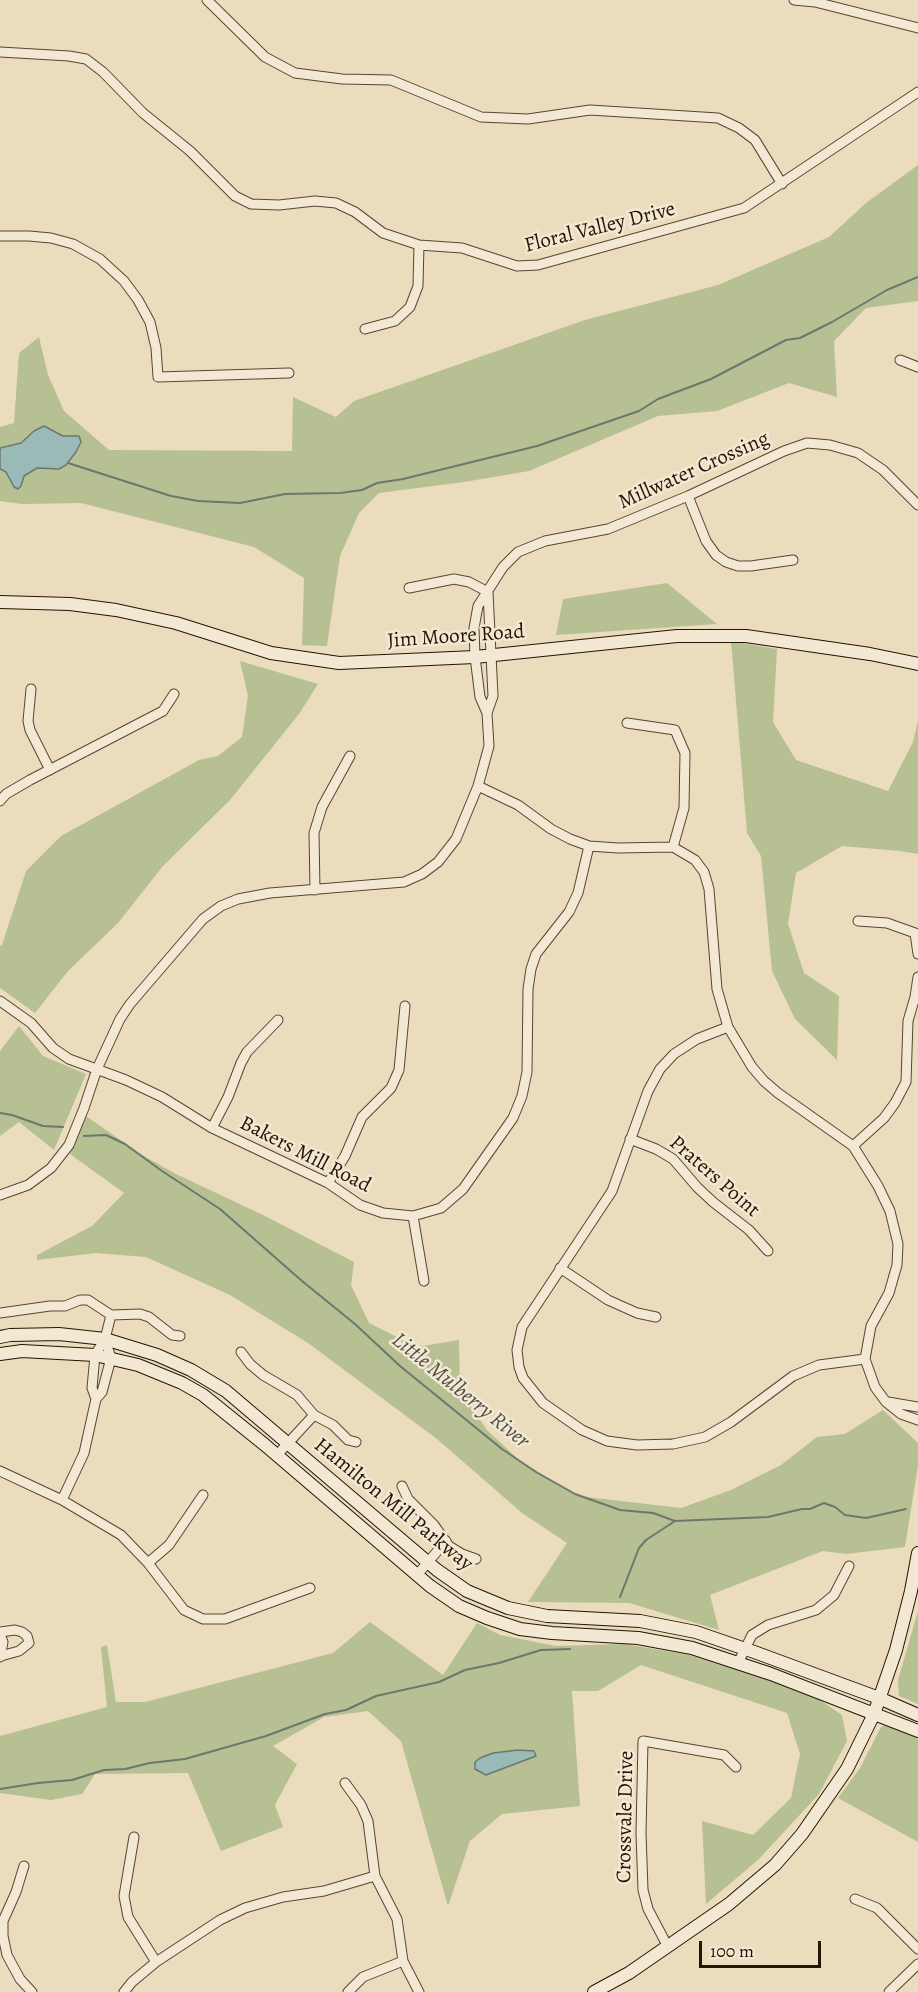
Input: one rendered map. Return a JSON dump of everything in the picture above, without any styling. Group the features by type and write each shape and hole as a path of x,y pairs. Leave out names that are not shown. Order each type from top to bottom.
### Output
{"street":[{"path":"207,0 265,57 295,73 342,79 391,80 481,117 528,118 590,110 718,118 739,128 755,140 782,184"},
{"path":"794,0 815,2 918,28"},
{"name":"Floral Valley Drive","path":"0,52 86,59 103,72 143,113 190,151 235,196 251,204 279,205 315,201 336,203 355,212 383,233 419,245 462,248 517,266 538,265 744,208 918,92"},
{"path":"0,236 51,238 73,244 100,259 124,280 150,322 156,348 158,377 290,373"},
{"path":"365,328 395,321 410,307 418,286 419,245"},
{"path":"900,360 918,367"},
{"name":"Millwater Crossing","path":"487,713 480,697 475,657 474,628 478,606 503,567 518,552 545,540 608,529 807,443 830,445 858,453 882,470 918,505"},
{"path":"688,496 706,541 716,555 726,562 738,566 751,566 793,560"},
{"path":"0,1195 28,1185 51,1168 69,1145 97,1069 125,1011 203,919 221,906 238,899 270,893 404,882 422,874 438,862 456,839 478,786 489,746 487,713 493,696 488,592 469,582 454,579 409,588"},
{"name":"Jim Moore Road","path":"0,602 70,604 116,610 176,623 272,653 339,663 475,657 677,636 746,636 870,654 918,664"},
{"path":"31,689 28,721 30,730 50,770"},
{"path":"0,801 6,794 163,711 174,694"},
{"path":"627,723 675,730 685,753 684,808 673,847"},
{"path":"315,890 314,833 322,807 350,756"},
{"path":"478,786 518,805 551,829 570,839 590,846 673,847 695,860 704,872 709,889 717,988 728,1027 752,1067 764,1081 853,1146 878,1186 890,1211 898,1244 897,1265 889,1293 871,1326 866,1359 875,1387 886,1402 901,1414 918,1420"},
{"name":"Bakers Mill Road","path":"0,1001 31,1023 52,1048 69,1059 126,1080 162,1097 212,1128 328,1183 360,1205 383,1213 413,1216 441,1208 464,1189 513,1118 522,1096 527,1072 531,969 536,954 569,912 578,893 590,846"},
{"path":"858,921 887,923 915,933 918,954"},
{"path":"853,1146 884,1118 896,1103 906,1082 908,1021 918,977"},
{"path":"328,1183 345,1156 362,1117 391,1088 399,1070 405,1006"},
{"path":"212,1128 247,1052 278,1020"},
{"path":"728,1027 697,1039 674,1054 660,1069 648,1090 612,1191 522,1327 517,1350 523,1378 543,1403 582,1430 607,1441 637,1445 673,1444 705,1437 731,1422 793,1376 819,1365 866,1359"},
{"name":"Praters Point","path":"630,1139 674,1159 713,1202 749,1230 768,1251"},
{"path":"413,1216 424,1281"},
{"path":"561,1268 608,1300 656,1317"},
{"path":"0,1313 65,1306 80,1300 88,1300 111,1315 140,1314 149,1317 172,1335 180,1336"},
{"path":"96,1399 92,1388 95,1355 105,1339 111,1315"},
{"name":"Hamilton Mill Parkway","path":"0,1337 59,1334 105,1339 157,1355 191,1370 226,1391 428,1562 467,1591 508,1608 547,1616 640,1621 696,1632 879,1698 918,1715"},
{"path":"62,1500 84,1453 96,1399 102,1392 111,1358 105,1339"},
{"name":"Hamilton Mill Parkway","path":"0,1354 22,1351 111,1358 159,1372 203,1395 277,1455 429,1586 459,1606 487,1618 520,1629 552,1634 638,1638 692,1648 918,1731"},
{"path":"241,1352 263,1375 297,1395 314,1414 333,1425 348,1440 356,1442"},
{"path":"886,1402 918,1407"},
{"path":"277,1455 314,1414"},
{"path":"0,1471 62,1500 121,1535 148,1563 184,1610 203,1619 225,1619 310,1588"},
{"path":"402,1486 408,1499 434,1525 446,1541 462,1554 476,1559"},
{"path":"148,1563 169,1545 203,1495"},
{"path":"417,1575 446,1541"},
{"path":"594,1992 629,1973 729,1904 775,1865 802,1834 847,1769 874,1714 896,1650 918,1553"},
{"path":"738,1663 752,1635 768,1625 816,1610 834,1595 849,1566"},
{"path":"22,1632 27,1636 29,1643 24,1649 0,1656 3,1642 0,1633 22,1632"},
{"name":"Crossvale Drive","path":"668,1947 648,1909 643,1890 641,1833 643,1741 724,1755 736,1767"},
{"path":"345,1783 361,1805 368,1821 375,1876 397,1919 403,1961 419,1992"},
{"path":"134,1838 124,1896 128,1917 156,1962"},
{"path":"24,1866 16,1892 3,1921 3,1936 7,1955 20,1978 32,1992"},
{"path":"124,1992 132,1982 156,1962 220,1920 245,1908 283,1897 344,1887 375,1876"},
{"path":"855,1899 877,1908 918,1949"},
{"path":"348,1992 363,1977 403,1961"},
{"path":"889,1992 918,1964"}],"green space":[{"path":"918,165 918,301 866,308 834,341 837,397 789,383 717,411 658,416 529,471 379,493 359,513 340,556 327,646 302,645 304,578 254,547 81,503 22,504 0,501 0,469 6,472 14,487 24,476 37,468 59,469 73,436 63,436 44,426 34,431 21,443 0,448 0,427 14,423 19,353 39,337 48,375 64,411 109,450 292,451 293,397 336,417 354,401 585,320 718,285 829,237 866,203"},
{"path":"667,583 717,624 556,635 563,599"},
{"path":"731,641 777,649 773,722 796,760 888,791 913,742 918,721 918,854 842,846 796,873 788,924 804,973 839,996 837,1060 795,1019 772,971 761,856 747,833"},
{"path":"240,661 318,684 299,714 230,800 163,866 118,923 68,971 35,1013 0,988 0,946 26,871 61,836 199,760 218,756 242,737 248,696"},
{"path":"19,1026 43,1056 86,1074 54,1150 19,1122 0,1136 0,1051"},
{"path":"86,1116 142,1155 176,1174 263,1215 354,1262 351,1285 369,1323 417,1347 459,1340 460,1391 487,1430 520,1461 578,1496 681,1508 731,1490 781,1465 817,1437 845,1434 883,1410 918,1443 918,1466 905,1547 846,1554 823,1551 710,1595 719,1630 629,1603 528,1602 567,1543 522,1513 437,1439 308,1343 230,1295 146,1257 96,1253 37,1260 37,1255 92,1226 124,1193 70,1154"},
{"path":"918,1611 918,1704 899,1696 898,1680"},
{"path":"370,1622 443,1675 477,1623 500,1635 556,1646 624,1644 690,1655 811,1694 842,1715 847,1741 819,1794 759,1859 706,1904 702,1821 753,1835 791,1798 800,1754 787,1713 641,1665 598,1691 572,1691 580,1806 502,1814 470,1841 448,1906 401,1741 368,1711 324,1717 273,1746 297,1764 275,1805 283,1827 221,1851 188,1773 95,1774 82,1794 51,1800 0,1793 0,1736 107,1707 101,1647 107,1645 116,1702 145,1702 333,1653"},
{"path":"891,1723 918,1734 918,1842 838,1798 860,1768 881,1727"}],"water":[{"path":"44,426 63,436 79,436 81,442 66,465 59,469 37,468 24,476 18,489 14,487 6,472 0,469 0,448 21,443 34,431"},
{"path":"534,1751 536,1756 486,1775 475,1769 475,1762 480,1758 493,1753"}],"waterway":[{"path":"68,463 171,496 198,501 240,503 285,494 340,493 362,490 377,483 403,479 537,446 639,411 658,399 711,379 786,340 800,338 887,290 918,277"},
{"name":"Little Mulberry River","path":"0,1113 43,1126 63,1127"},
{"name":"Little Mulberry River","path":"84,1136 106,1135 125,1144 220,1209 355,1324 400,1366 502,1449 575,1494 620,1510 653,1513 675,1521 768,1517 810,1509 824,1503 835,1507 845,1515 866,1518 906,1509"},
{"path":"620,1597 639,1548 646,1540 675,1521"},
{"path":"0,1789 72,1780 104,1770 125,1769 150,1763 185,1759 266,1736 325,1714 346,1710 376,1696 439,1682 465,1670 499,1663 541,1650 570,1649"}]}
